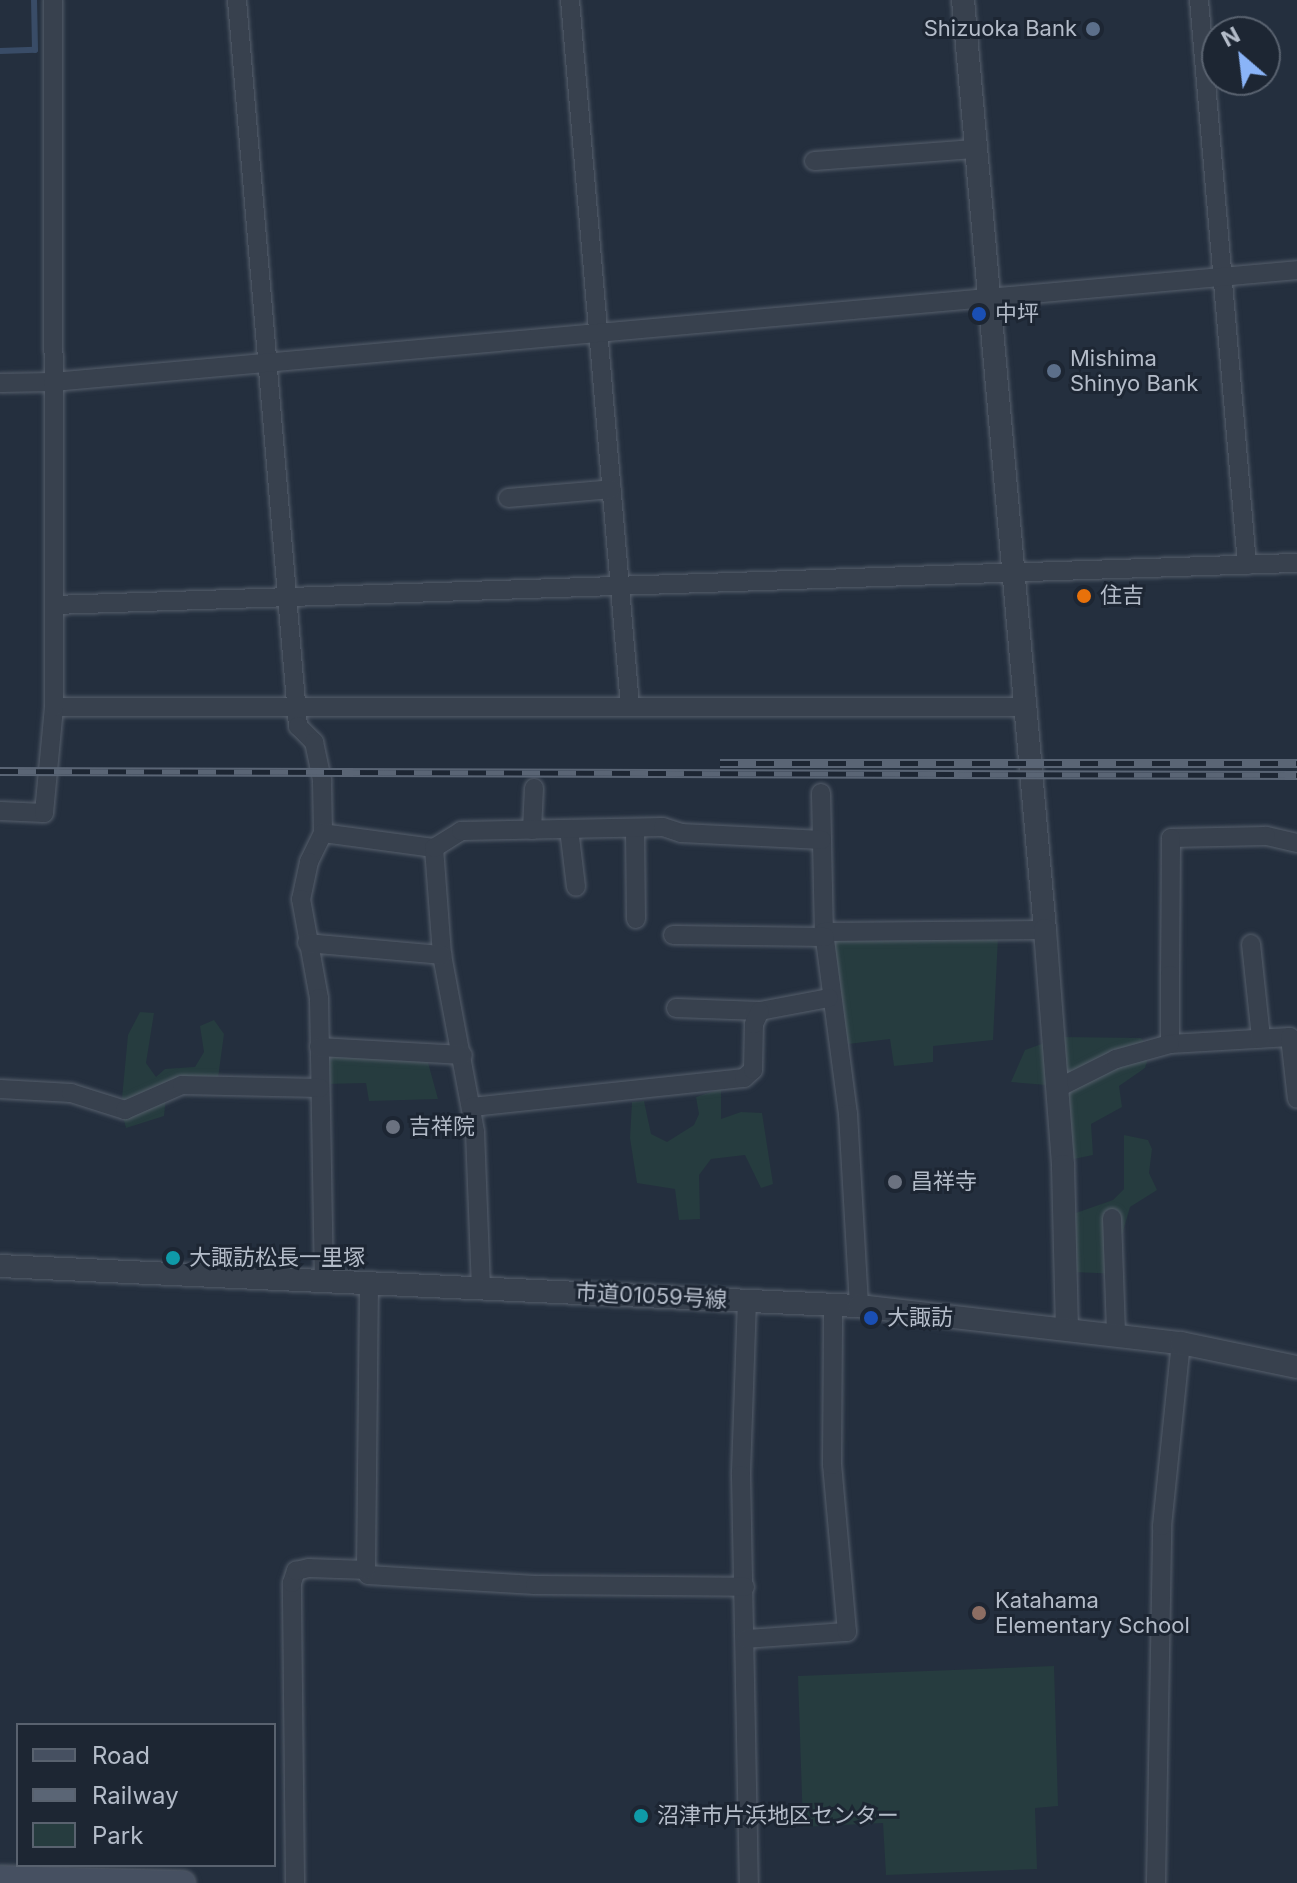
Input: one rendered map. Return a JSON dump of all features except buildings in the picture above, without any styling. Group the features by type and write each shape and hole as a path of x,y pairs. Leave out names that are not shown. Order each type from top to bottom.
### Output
{"main road":[{"path":"0,1878 183,1883"}],"street":[{"path":"0,811 44,813 54,707 53,0"},
{"path":"237,0 271,362 296,709 298,726 314,742 319,764 323,833 309,862 301,899 319,998 324,1279"},
{"path":"570,0 595,332 622,587 630,706"},
{"path":"963,0 1045,930 1067,1327"},
{"path":"1199,0 1247,565"},
{"path":"814,161 975,149"},
{"path":"0,383 53,382 1297,270"},
{"path":"508,498 612,489"},
{"path":"54,605 1297,563"},
{"path":"54,707 1025,707"},
{"path":"532,830 534,788"},
{"path":"821,793 824,935 829,998 848,1114 859,1306"},
{"path":"323,833 434,848 461,831 635,828 822,840"},
{"path":"635,828 636,919"},
{"path":"569,829 576,887"},
{"path":"1170,1044 1171,838 1266,836 1297,843"},
{"path":"434,848 442,955 472,1107 481,1287"},
{"path":"673,935 1045,930"},
{"path":"307,943 442,955"},
{"path":"1251,944 1261,1038"},
{"path":"676,1008 760,1011 829,998"},
{"path":"472,1107 744,1078 753,1070 754,1024 760,1011"},
{"path":"1056,1089 1116,1059 1170,1044 1290,1037 1297,1099"},
{"path":"319,1047 463,1055"},
{"path":"0,1089 71,1093 134,1110 182,1085 320,1088"},
{"path":"1112,1218 1116,1334"},
{"name":"市道01059号線","path":"0,1266 859,1306 1067,1327 1181,1343 1297,1367"},
{"path":"369,1283 368,1575 535,1585 745,1587"},
{"path":"747,1300 745,1587 749,1883"},
{"path":"746,1639 847,1632 832,1465 833,1305"},
{"path":"1156,1883 1162,1526 1181,1343"},
{"path":"295,1883 292,1583 296,1571 309,1568 366,1570"}],"green space":[{"path":"998,937 993,1040 933,1046 933,1062 894,1066 890,1039 848,1044 833,944 837,940"},
{"path":"140,1012 154,1013 146,1063 156,1077 165,1069 195,1067 204,1052 200,1026 214,1020 224,1034 218,1078 166,1097 164,1116 126,1128 121,1109 128,1035"},
{"path":"1061,1037 1141,1038 1150,1051 1145,1068 1119,1086 1122,1107 1091,1124 1093,1155 1069,1160 1059,1086 1011,1082 1025,1050"},
{"path":"322,1053 427,1059 438,1099 369,1101 366,1083 325,1084"},
{"path":"721,1089 721,1119 741,1112 762,1113 773,1184 761,1188 745,1155 711,1159 699,1175 700,1219 679,1220 675,1189 637,1183 630,1138 632,1102 644,1101 651,1134 667,1142 694,1125 699,1114 696,1097"},
{"path":"1124,1135 1148,1140 1152,1149 1149,1173 1157,1190 1130,1207 1119,1245 1121,1274 1072,1272 1073,1214 1113,1200 1124,1189"},
{"path":"1054,1666 1058,1806 1035,1808 1037,1869 886,1875 883,1823 803,1827 798,1676"}],"waterway":[{"path":"0,51 35,50 34,0"}],"railway":[{"path":"720,763 1297,763"},
{"path":"0,771 1297,775"}],"place":[{"name":"Shizuoka Bank","path":"1093,29"},
{"name":"中坪","path":"979,314"},
{"name":"Mishima Shinyo Bank","path":"1054,371"},
{"name":"住吉","path":"1084,596"},
{"name":"吉祥院","path":"393,1127"},
{"name":"昌祥寺","path":"895,1182"},
{"name":"大諏訪松長一里塚","path":"173,1258"},
{"name":"大諏訪","path":"871,1318"},
{"name":"Katahama Elementary School","path":"979,1613"},
{"name":"沼津市片浜地区センター","path":"641,1816"}]}
